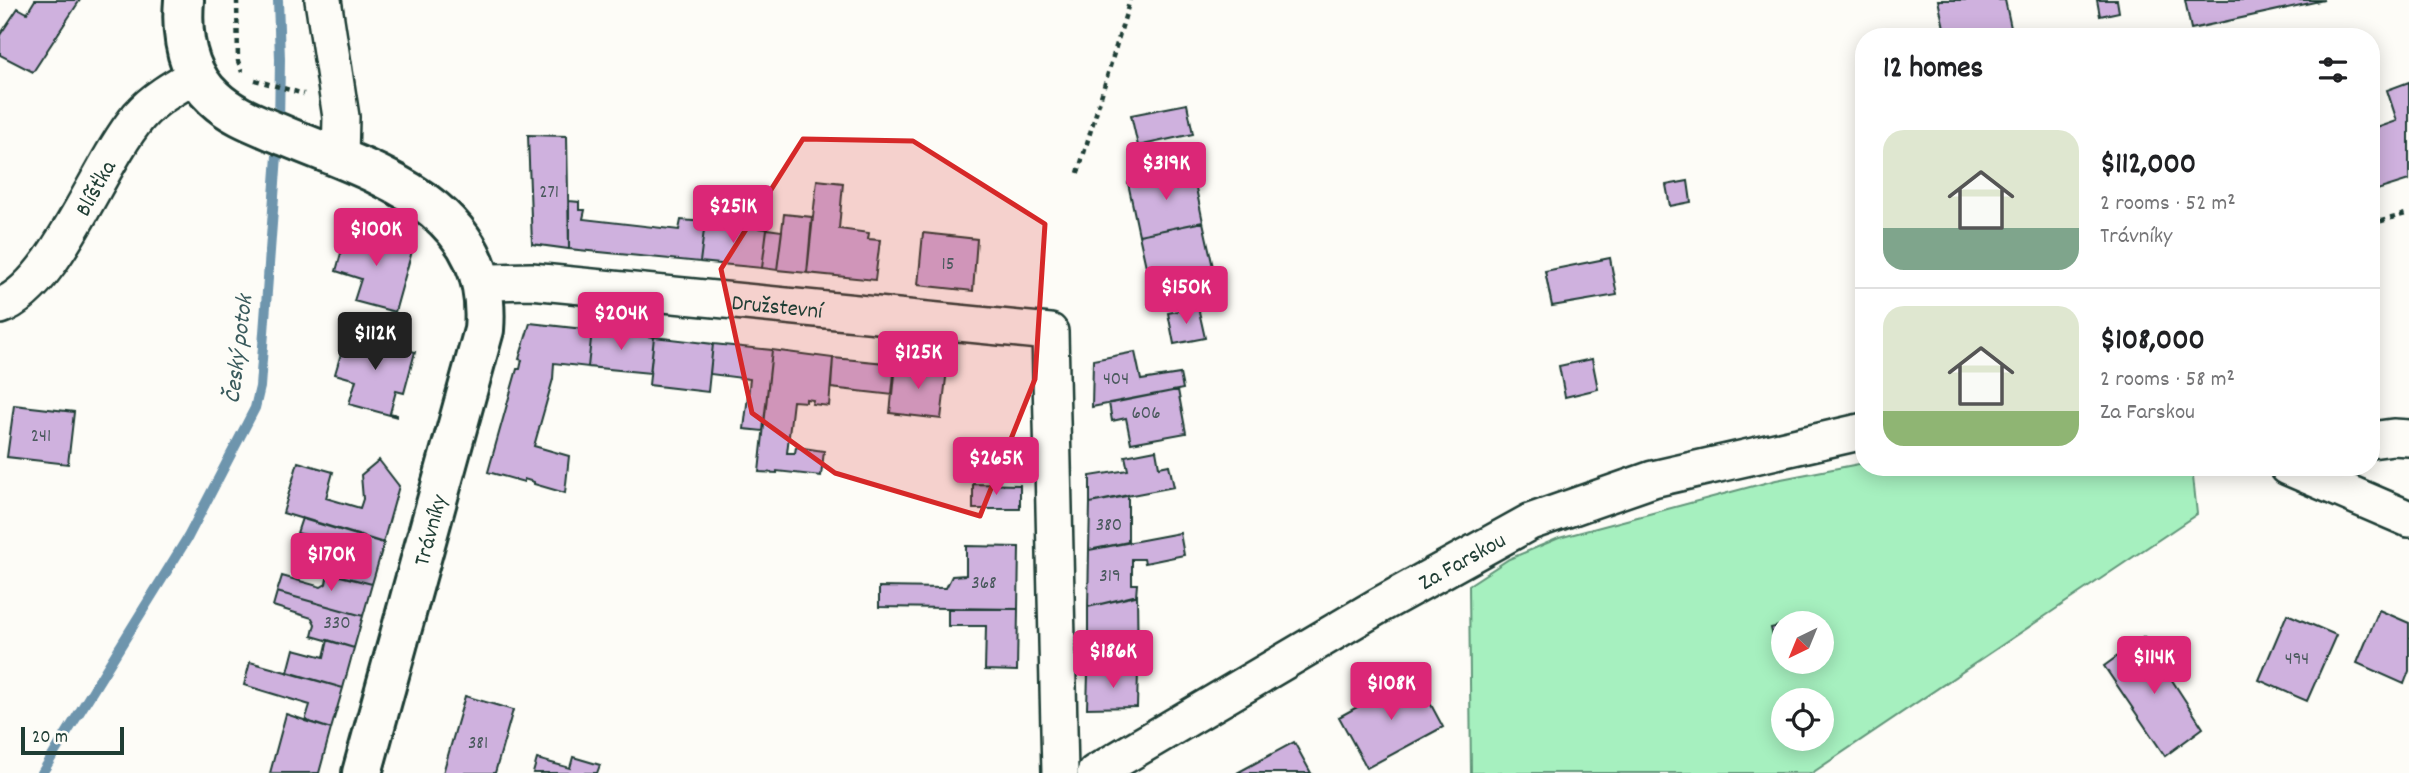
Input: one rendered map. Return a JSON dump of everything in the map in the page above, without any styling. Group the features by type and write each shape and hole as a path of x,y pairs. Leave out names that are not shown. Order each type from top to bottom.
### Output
{"street":[{"path":"184,0 185,39 196,75 224,107 252,122 381,174 431,206 464,241 483,286"},
{"path":"323,0 341,117 323,150"},
{"name":"Blíšťka","path":"0,306 11,302 30,287 48,265 119,144 138,117 160,96 196,75"},
{"name":"Družstevní","path":"483,286 495,282 531,281 1050,332 1060,773"},
{"name":"Trávníky","path":"362,773 484,330 483,286"},
{"name":"Za Farskou","path":"1095,773 1380,605 1530,522 1653,479 1855,433"},
{"path":"2380,439 2409,438"},
{"path":"2310,476 2409,519"}],"path":[{"path":"237,0 238,61 242,73 299,93"},
{"path":"1078,173 1130,0"},
{"path":"2380,221 2409,213"}],"highlighted area":[{"path":"803,139 913,141 1045,224 1035,379 980,516 835,473 752,413 721,269"}],"green space":[{"path":"1855,465 1855,476 2193,476 2197,514 1812,773 1471,773 1469,585 1509,559 1559,538 1776,480"}],"building":[{"path":"35,0 80,0 33,72 0,55 0,35 18,8 27,13"},
{"path":"1938,0 2005,0 2011,28 1944,28"},
{"path":"2097,0 2117,0 2119,12 2100,16"},
{"path":"2185,0 2324,0 2196,28 2191,28"},
{"path":"2409,82 2409,180 2380,189 2380,127 2397,121 2387,90"},
{"path":"1187,104 1193,134 1138,146 1131,115"},
{"path":"528,135 567,136 569,249 532,244"},
{"path":"1192,169 1203,222 1139,235 1128,183"},
{"path":"817,180 843,183 839,229 869,233 868,239 880,240 875,280 807,273"},
{"path":"1688,181 1691,202 1670,206 1666,185"},
{"path":"569,201 579,202 579,210 585,210 583,219 679,230 681,220 705,222 700,262 569,249"},
{"path":"784,214 812,217 807,273 777,270"},
{"path":"705,222 767,229 762,268 700,262"},
{"path":"1203,222 1215,276 1151,289 1139,235"},
{"path":"349,225 349,233 372,239 374,232 414,244 395,312 354,301 361,279 336,271"},
{"path":"767,229 782,231 777,270 762,268"},
{"path":"923,233 977,239 973,291 918,285"},
{"path":"1610,258 1617,295 1552,306 1545,271"},
{"path":"1198,307 1205,338 1174,344 1168,313"},
{"path":"530,323 592,330 588,367 554,363 553,379 534,446 569,456 565,493 524,479 524,482 488,472 517,369 520,369 522,360 519,359"},
{"path":"592,330 654,337 650,373 588,367"},
{"path":"347,333 415,352 404,393 396,391 390,413 397,417 349,404 356,380 335,374"},
{"path":"654,337 713,344 708,392 649,385"},
{"path":"713,344 772,350 763,431 744,429 750,379 710,374"},
{"path":"772,350 833,358 829,406 812,404 813,400 806,399 806,402 793,401 787,453 795,453 796,447 824,451 821,476 777,471 759,472"},
{"path":"1135,352 1141,380 1180,374 1183,389 1092,407 1093,360"},
{"path":"833,358 896,364 893,395 831,388"},
{"path":"1592,359 1598,389 1565,397 1559,366"},
{"path":"895,364 947,370 941,419 890,413"},
{"path":"1178,390 1186,433 1131,443 1126,418 1112,421 1109,403"},
{"path":"14,405 74,412 68,464 7,457"},
{"path":"1156,450 1159,467 1169,465 1174,487 1090,503 1090,476 1128,470 1125,456"},
{"path":"379,460 399,486 383,543 283,513 298,462 333,472 326,498 360,508 363,499 361,475"},
{"path":"973,484 1020,485 1020,509 973,509"},
{"path":"1128,495 1128,542 1089,550 1090,503"},
{"path":"302,518 384,543 372,584 325,572 334,541 297,533"},
{"path":"1180,533 1184,555 1145,563 1144,559 1132,559 1132,584 1137,584 1136,596 1088,607 1089,550"},
{"path":"966,546 1019,547 1018,609 879,607 879,587 946,588 952,576 966,575"},
{"path":"328,573 372,584 363,616 277,592 282,576 321,587 326,584"},
{"path":"277,592 363,616 354,648 312,636 315,624 312,618 273,606"},
{"path":"1137,595 1138,671 1088,673 1088,607"},
{"path":"948,608 1018,609 1017,671 985,670 986,626 948,626"},
{"path":"2379,610 2409,623 2409,671 2404,684 2357,663"},
{"path":"2287,614 2336,635 2307,701 2259,680"},
{"path":"2144,637 2203,728 2165,756 2104,666"},
{"path":"328,640 354,648 343,688 288,672 294,649 324,657"},
{"path":"250,662 343,688 331,729 305,721 310,705 244,685"},
{"path":"1138,671 1137,707 1087,708 1088,673"},
{"path":"1415,675 1443,727 1367,768 1339,717"},
{"path":"465,696 513,710 495,773 443,773"},
{"path":"286,714 331,729 319,773 270,773"},
{"path":"1294,742 1311,773 1237,773"},
{"path":"573,757 600,765 597,773 533,773 537,759 570,768"}],"waterway":[{"name":"Český potok","path":"278,0 279,126"},
{"name":"Český potok","path":"42,773 188,537 255,408 260,387 278,142"}]}
